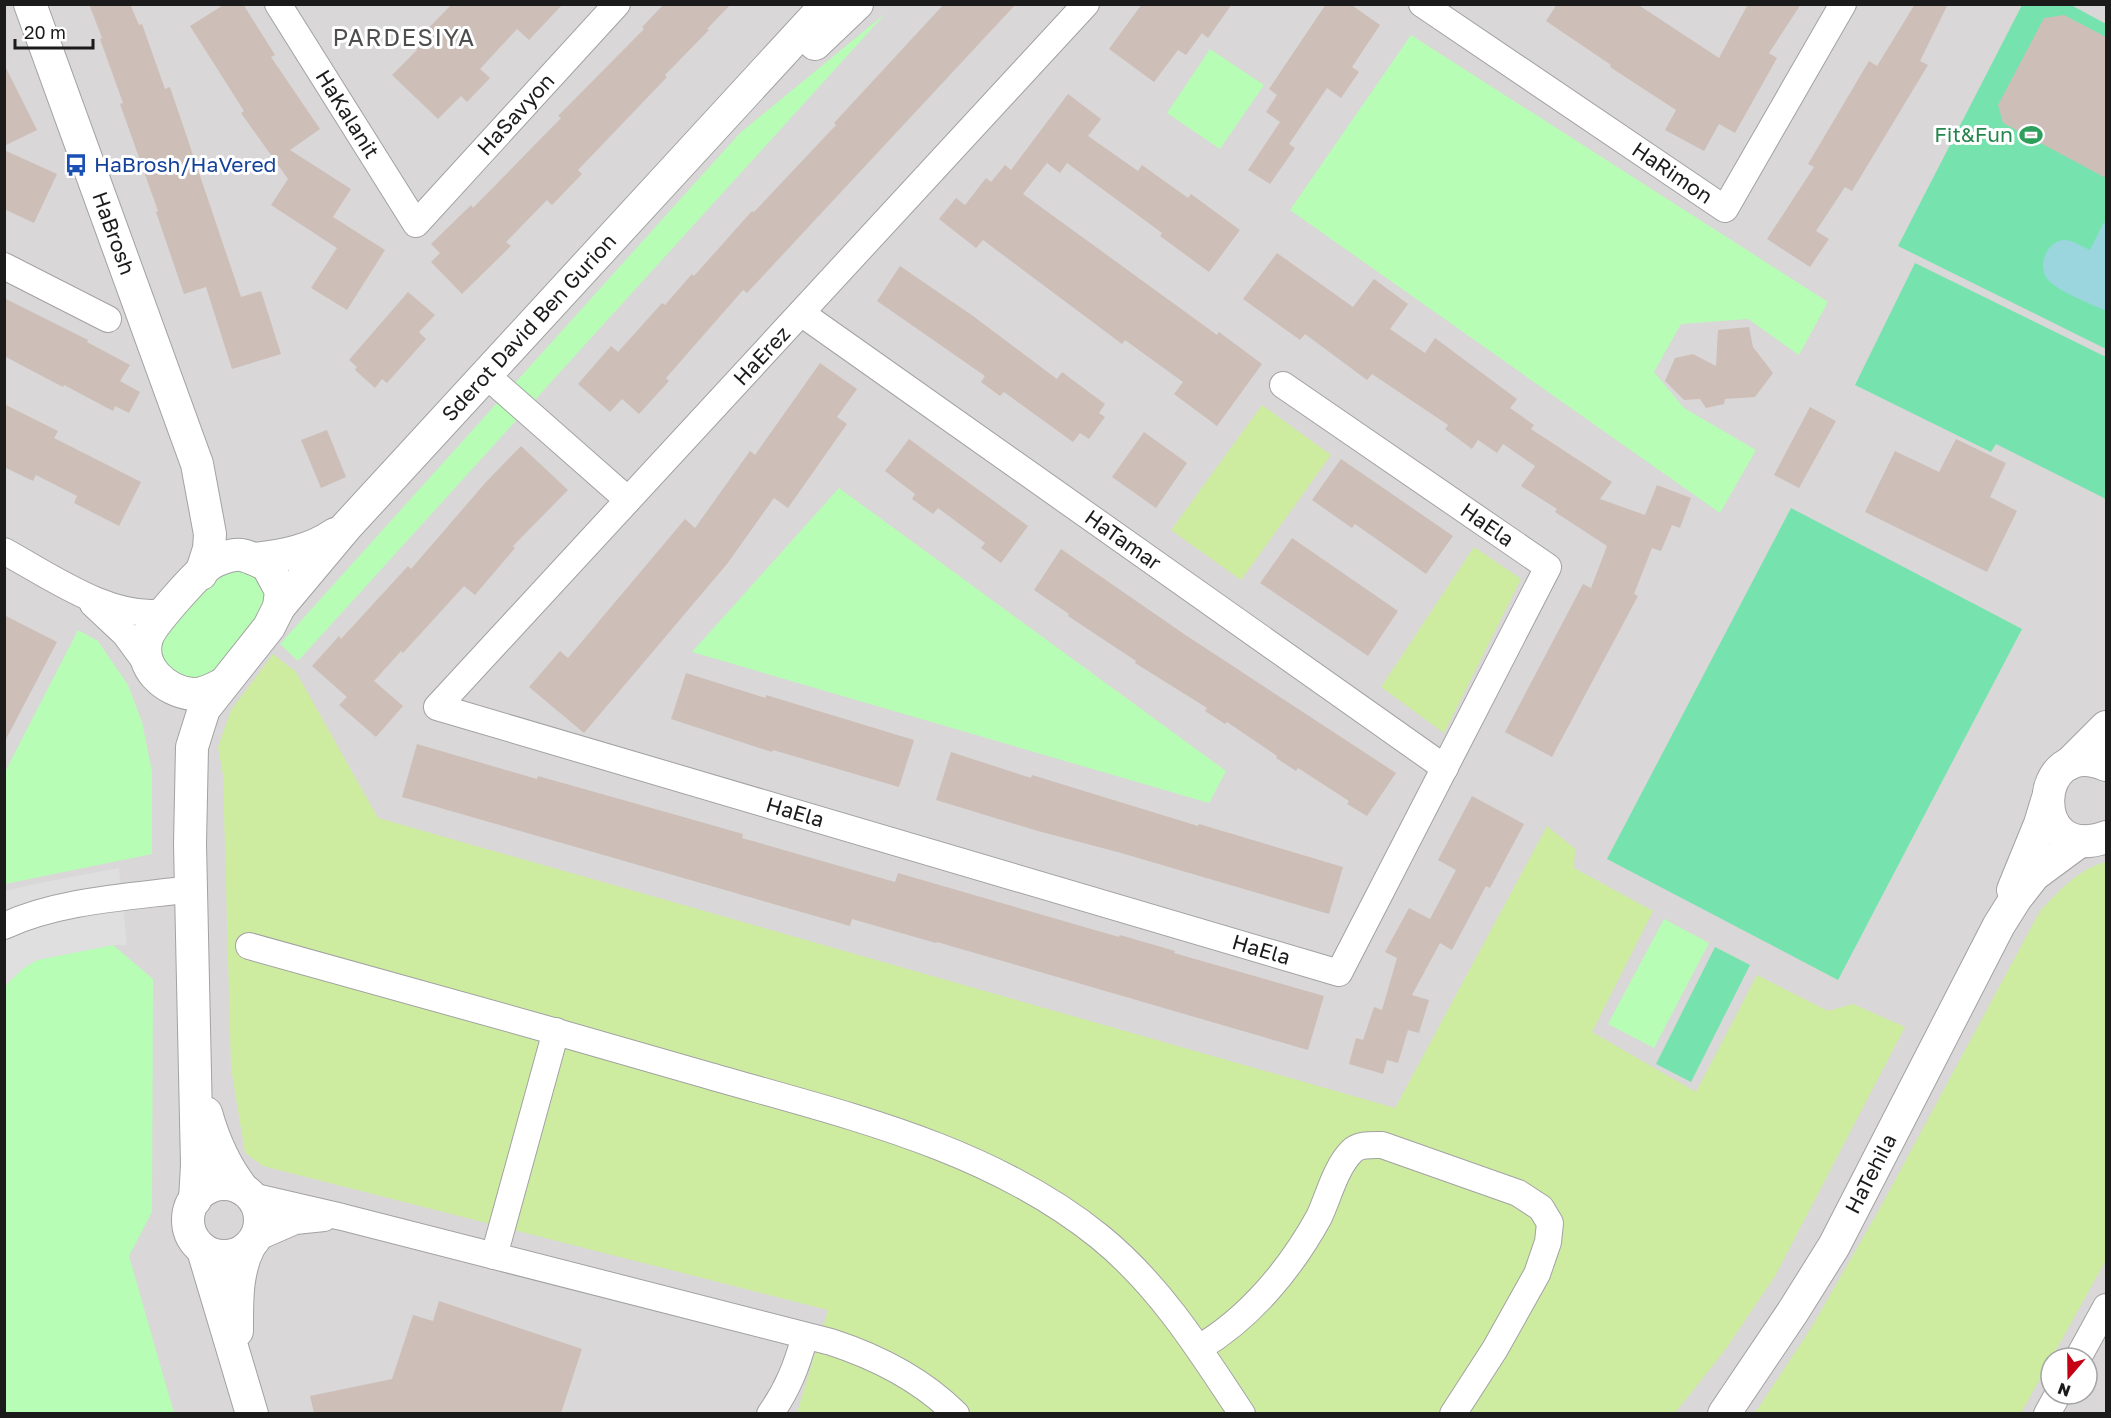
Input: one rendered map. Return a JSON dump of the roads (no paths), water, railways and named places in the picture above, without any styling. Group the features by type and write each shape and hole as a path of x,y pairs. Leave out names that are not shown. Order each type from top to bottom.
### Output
{"street":[{"name":"HaBrosh","path":"30,4 197,464 247,557"},
{"name":"HaKalanit","path":"278,4 416,224"},
{"name":"HaSavyon","path":"416,224 617,4"},
{"name":"Sderot David Ben Gurion","path":"279,607 346,527 827,4"},
{"name":"Sderot David Ben Gurion","path":"713,128 806,52 857,4"},
{"name":"HaErez","path":"437,706 1086,4"},
{"name":"HaRimon","path":"1422,4 1725,209 1844,4"},
{"path":"4,266 108,319"},
{"name":"HaTamar","path":"801,313 1445,768"},
{"path":"486,375 628,500"},
{"name":"HaEla","path":"437,706 1339,973 1548,567 1283,385"},
{"name":"HaBrosh","path":"197,464 210,534 209,549 201,574"},
{"name":"Sderot David Ben Gurion","path":"247,557 279,556 307,549 325,541 346,527"},
{"path":"4,551 76,591 127,611 149,614 164,612"},
{"path":"147,664 147,638 158,618 211,564 226,557 247,557 267,565 281,591 279,607 269,627 204,709 192,747"},
{"path":"76,591 101,610 125,634 155,676 174,690 194,694 207,692 223,684"},
{"path":"170,687 181,707 192,747 191,889 197,1165 195,1200"},
{"path":"2069,764 2106,727"},
{"path":"2069,764 2083,760 2097,761 2106,765"},
{"name":"HaTehila","path":"2000,925 2040,824 2049,787 2056,774 2069,764"},
{"path":"2047,801 2049,815 2056,828 2066,836 2093,839"},
{"name":"HaTehila","path":"1724,1413 1788,1320 1834,1246 2016,898 2034,875 2093,839"},
{"path":"4,926 25,917 64,906 191,889"},
{"path":"249,946 556,1031 878,1125 945,1149 989,1168 1044,1198 1099,1237 1146,1280 1199,1348 1242,1413"},
{"path":"494,1256 556,1031"},
{"path":"196,1077 219,1153 228,1171 257,1205 260,1216 260,1227 242,1260 237,1295 237,1341 242,1376"},
{"path":"1199,1348 1221,1335 1263,1295 1293,1259 1319,1217 1343,1164 1353,1150 1365,1145 1382,1145 1518,1193 1541,1208 1550,1223 1548,1242 1537,1274 1495,1349 1453,1413"},
{"path":"252,1413 203,1250 189,1230 188,1218 191,1206 207,1188 219,1184 231,1184 246,1192 859,1351 917,1382 956,1413"},
{"path":"203,1250 215,1255 227,1256 239,1253 252,1242 295,1221 342,1217"},
{"path":"2085,1346 2106,1307"},
{"path":"770,1413 785,1393 796,1369 805,1336"}],"water":[{"path":"2106,221 2106,311 2056,287 2046,277 2043,266 2048,249 2057,242 2070,241 2090,250"}],"place":[{"name":"Fit&Fun","path":"2031,135"},
{"name":"HaBrosh/HaVered","path":"76,165"}],"district":[{"name":"PARDESIYA","path":"404,38"}]}
